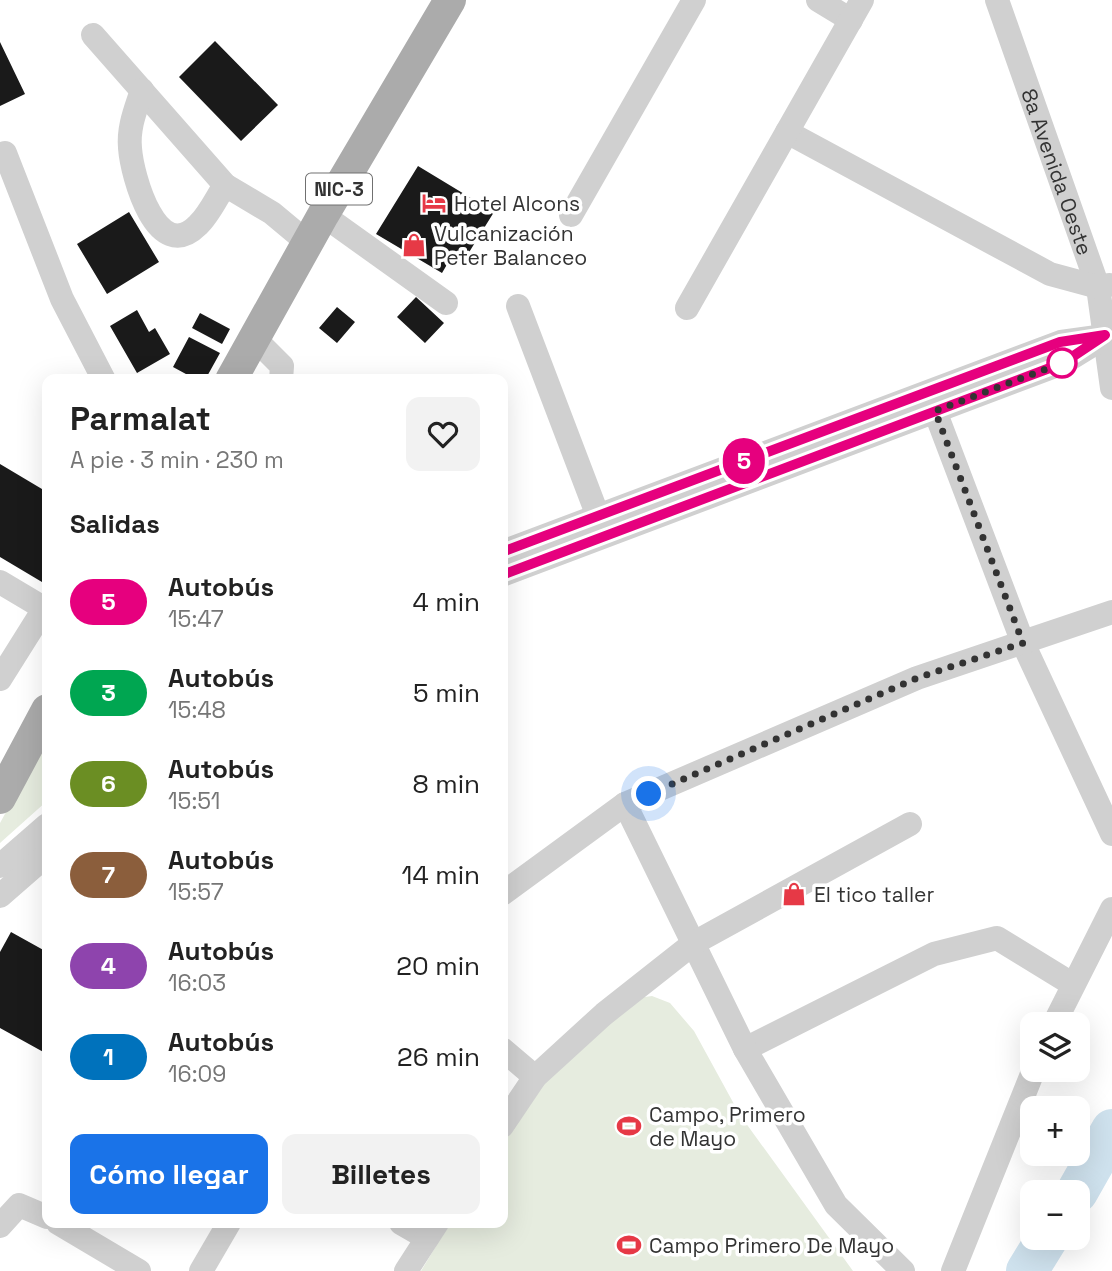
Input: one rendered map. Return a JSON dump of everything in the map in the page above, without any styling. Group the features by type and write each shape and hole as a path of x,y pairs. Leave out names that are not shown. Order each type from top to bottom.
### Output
{"main road":[{"name":"NIC-3","path":"234,374 323,215 450,0"},
{"path":"0,798 42,719"}],"street":[{"path":"687,308 856,10 818,0"},
{"name":"8a Avenida Oeste","path":"996,0 1105,285 1112,388"},
{"path":"571,215 684,3"},
{"path":"93,35 225,184 272,213 308,243"},
{"path":"142,90 130,125 130,146 133,169 150,215 159,228 170,235 183,235 198,226 225,184"},
{"path":"787,132 1050,274 1105,285"},
{"path":"5,153 62,299 101,374"},
{"path":"323,215 446,303"},
{"path":"518,306 603,525"},
{"path":"508,550 603,525 935,411 1063,363 1108,334"},
{"path":"508,572 603,525 1060,342 1108,334"},
{"path":"254,339 282,366 281,374"},
{"path":"935,411 1023,643 1112,834"},
{"path":"0,582 42,608"},
{"path":"508,890 625,804 917,678 1112,612"},
{"path":"0,679 42,616"},
{"path":"625,804 745,1049 836,1205 903,1271"},
{"path":"508,1117 536,1077 604,1014 694,943 910,824"},
{"path":"0,866 42,829"},
{"path":"0,896 42,859"},
{"path":"1059,1012 1112,909"},
{"path":"745,1049 934,954 997,938 1072,984"},
{"path":"508,1054 536,1077"},
{"path":"953,1271 1029,1082"},
{"path":"0,1226 4,1218 19,1205 42,1214"},
{"path":"66,1228 139,1271"},
{"path":"201,1271 226,1228"},
{"path":"406,1271 432,1230"}],"shaded area":[{"path":"42,747 42,805 0,843 0,823"},
{"name":"Campo, Primero de Mayo","path":"652,996 670,1003 694,1031 740,1115 853,1271 421,1271 447,1228 508,1228 508,1128 534,1085 630,999"}],"building":[{"path":"215,41 278,105 241,141 179,77"},
{"path":"0,42 25,94 0,106"},
{"path":"418,166 494,212 463,262 452,256 442,273 376,234"},
{"path":"129,212 159,262 107,294 77,244"},
{"path":"416,297 444,323 425,343 397,317"},
{"path":"337,307 355,322 337,343 319,328"},
{"path":"137,310 149,332 155,328 170,354 137,373 110,326"},
{"path":"200,313 230,329 222,344 192,328"},
{"path":"189,337 220,353 208,374 186,374 173,367"},
{"path":"0,464 42,489 42,582 0,557"},
{"path":"11,932 42,949 42,1051 0,1028 0,952"}],"waterway":[{"path":"1084,1180 1112,1130"},
{"path":"1027,1271 1040,1250"}],"bus line":[{"name":"5","path":"508,550 1060,342 1105,335 1063,363 508,573"}],"place":[{"name":"Hotel Alcons","path":"434,203"},
{"name":"Vulcanización Peter Balanceo","path":"414,245"},
{"name":"El tico taller","path":"794,894"},
{"name":"Campo, Primero de Mayo","path":"629,1126"},
{"name":"Campo Primero De Mayo","path":"629,1245"}],"route":[{"path":"649,794 791,730 917,678 1023,643 935,411 1062,363"}]}
